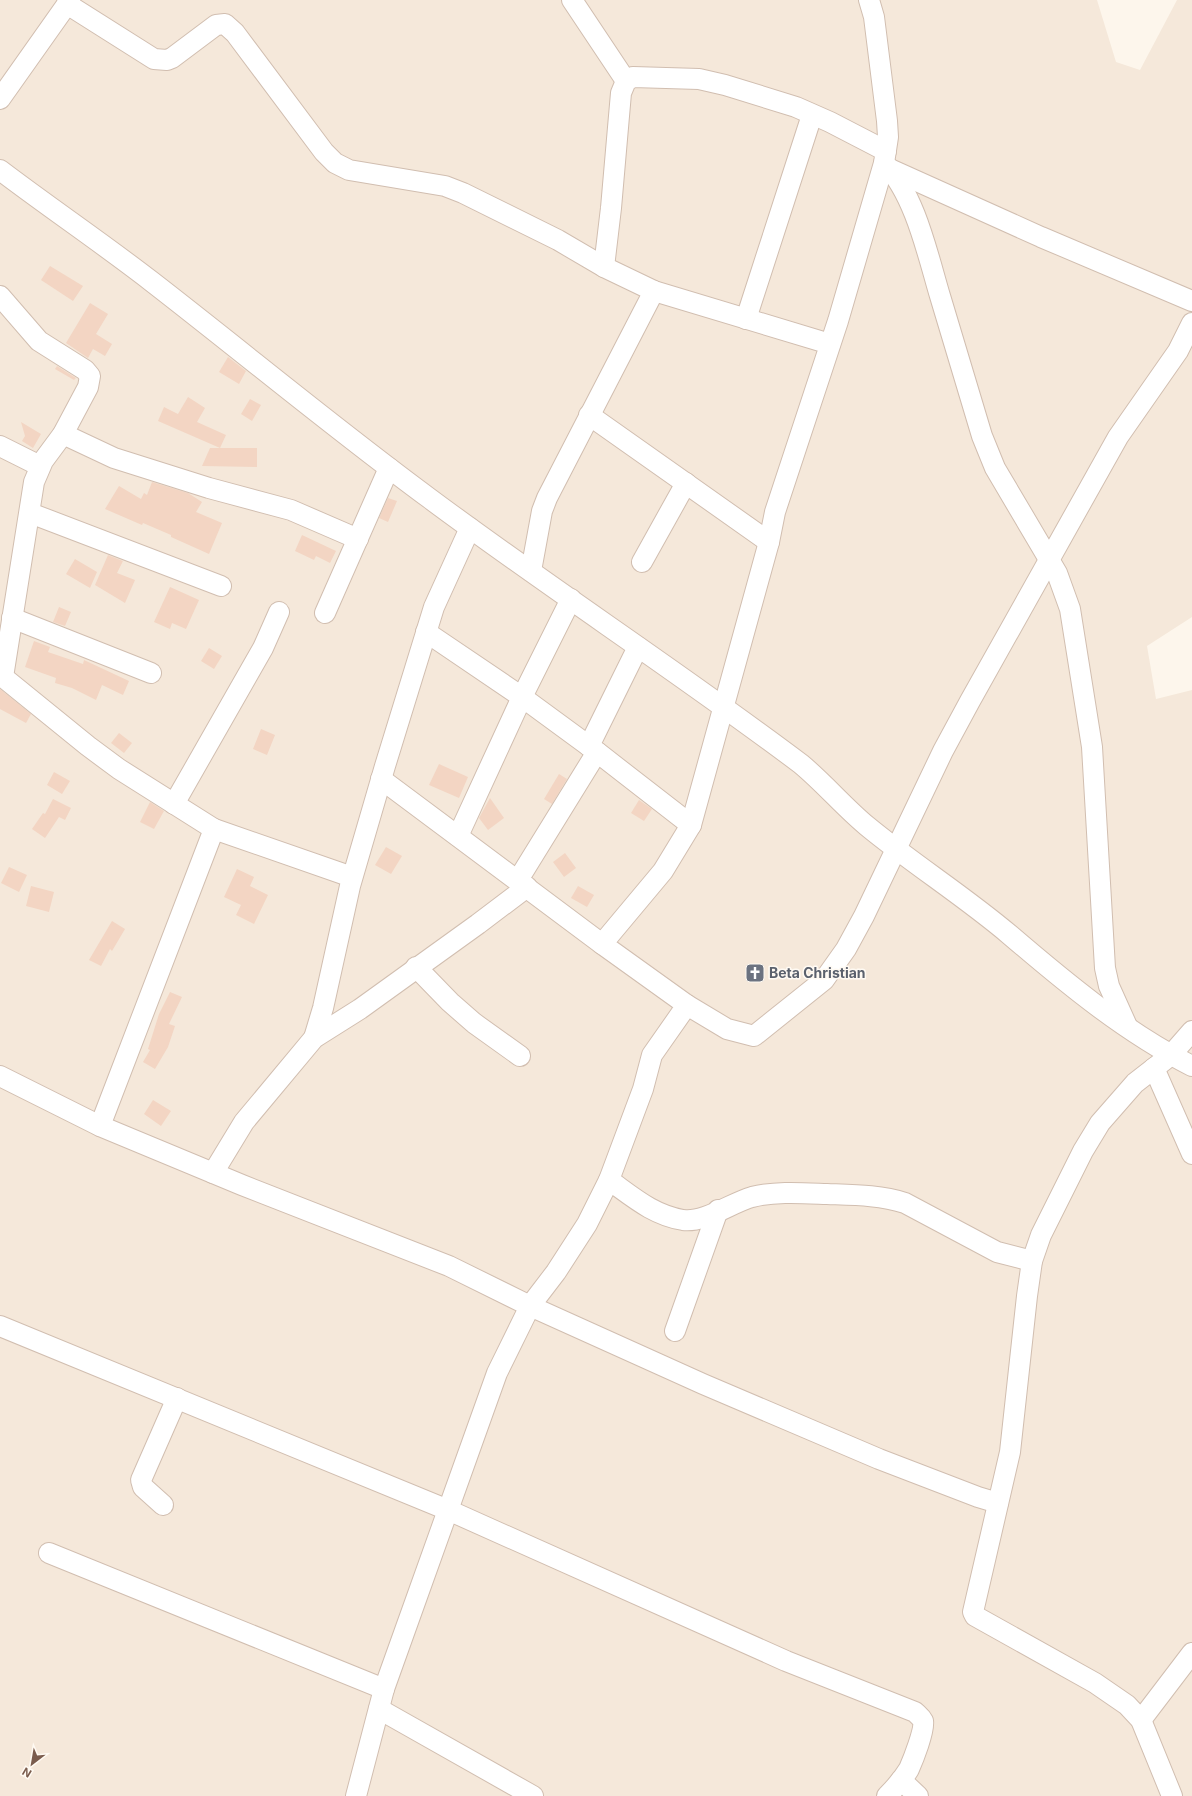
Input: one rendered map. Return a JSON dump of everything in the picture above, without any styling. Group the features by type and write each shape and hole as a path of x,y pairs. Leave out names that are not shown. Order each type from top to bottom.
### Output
{"street":[{"path":"572,0 626,81"},
{"path":"602,944 663,871 691,825 725,707 769,542 775,512 830,344 887,161 887,121 874,17 869,0"},
{"path":"0,99 68,2 154,59 167,60 172,58 216,25 225,24 235,33 324,152 335,164 349,170 426,182 451,188 558,240 604,267 654,291 830,344"},
{"path":"604,267 611,208 621,93 626,81 633,77 699,79 725,85 796,107 812,115 887,161 1041,237 1192,301"},
{"path":"746,319 812,115"},
{"path":"887,161 905,194 919,229 980,429 995,468 1057,573 1070,609 1092,747 1105,968 1109,986 1128,1027"},
{"path":"0,170 140,272 289,392 389,468 470,528 725,707 808,770 865,825 1010,935 1045,966 1128,1027 1171,1055 1192,1066"},
{"path":"531,571 542,511 547,498 654,291"},
{"path":"0,296 32,335 84,370 90,376 88,387 63,434 40,466 34,482 30,514 2,676 88,746 119,769 214,829 352,878"},
{"path":"381,779 602,944 687,1005 727,1030 749,1036 758,1034 824,980 846,949 864,916 943,751 1118,437 1178,351 1192,323"},
{"path":"589,415 769,542"},
{"path":"63,434 114,458 209,488 291,510 358,539"},
{"path":"0,446 40,466"},
{"path":"325,614 389,468"},
{"path":"642,562 686,484"},
{"path":"30,514 221,586"},
{"path":"314,1038 323,1008 352,878 381,779 426,632 443,585 470,528"},
{"path":"458,836 522,697 570,599"},
{"path":"174,804 263,648 279,612"},
{"path":"12,618 150,673"},
{"path":"426,632 522,697 593,749 691,825"},
{"path":"213,1174 244,1122 314,1038 360,1009 416,967 478,924 522,884 593,749 638,647"},
{"path":"100,1126 214,829"},
{"path":"416,967 474,1023 520,1056"},
{"path":"356,1796 384,1689 497,1373 530,1306 556,1272 587,1224 609,1180 643,1089 652,1055 687,1005"},
{"path":"1172,1796 1141,1720 1128,1705 1095,1683 975,1616 973,1612 1010,1452 1032,1261 1041,1235 1083,1151 1100,1123 1135,1083 1171,1055 1192,1031"},
{"path":"1154,1068 1192,1154"},
{"path":"0,1076 100,1126 213,1174 449,1266 530,1306 703,1384 879,1459 978,1497 998,1503"},
{"path":"609,1180 647,1207 661,1214 684,1220 698,1219 752,1197 790,1192 889,1198 905,1204 997,1252 1032,1261"},
{"path":"674,1331 718,1210"},
{"path":"0,1326 448,1510 786,1661 915,1712 921,1717 924,1723 921,1736 908,1769 901,1780 887,1796"},
{"path":"163,1505 143,1487 141,1480 177,1398"},
{"path":"49,1553 384,1689"},
{"path":"1141,1720 1192,1653"},
{"path":"379,1709 532,1796"},
{"path":"901,1780 918,1796"}],"shaded area":[{"path":"0,0 1097,0 1116,62 1140,70 1177,0 1192,0 1192,617 1147,646 1156,699 1192,690 1192,1796 0,1796"}],"building":[{"path":"50,266 83,286 73,301 41,280"},
{"path":"90,303 108,314 96,334 112,344 105,356 93,349 88,358 66,343"},
{"path":"228,357 246,371 239,384 219,372"},
{"path":"57,366 76,378 74,380 55,369"},
{"path":"188,397 205,408 197,422 226,435 220,448 158,421 164,407 178,414"},
{"path":"250,399 261,405 252,421 241,414"},
{"path":"21,422 41,434 33,448 22,441 25,436"},
{"path":"210,448 257,448 257,467 202,466"},
{"path":"152,482 188,493 202,502 196,512 222,523 209,554 171,537 171,535 143,523 142,525 105,509 119,486 141,499 144,493 147,495"},
{"path":"388,498 397,501 388,522 379,518"},
{"path":"302,535 336,551 330,563 316,556 314,560 295,551"},
{"path":"108,555 123,561 117,573 135,580 125,603 95,585"},
{"path":"75,559 97,572 90,588 66,574"},
{"path":"170,587 199,600 186,629 172,623 170,629 154,622"},
{"path":"59,607 71,612 65,626 53,622"},
{"path":"34,641 50,647 48,652 83,664 84,660 129,681 123,695 102,685 96,700 72,688 55,683 56,678 25,667"},
{"path":"209,648 222,656 214,669 201,661"},
{"path":"0,689 31,714 26,723 0,709"},
{"path":"261,729 275,735 267,755 253,749"},
{"path":"119,733 132,743 124,753 111,743"},
{"path":"439,764 468,777 459,798 429,785"},
{"path":"54,772 70,781 62,794 47,785"},
{"path":"559,774 567,779 552,804 544,799"},
{"path":"490,798 504,818 488,830 479,818"},
{"path":"53,799 71,808 65,820 59,817 45,838 32,829 43,813 45,814"},
{"path":"639,800 652,809 644,821 631,813"},
{"path":"150,802 164,811 154,829 140,822"},
{"path":"386,847 402,856 391,874 375,865"},
{"path":"565,853 576,868 564,877 553,862"},
{"path":"9,867 27,875 19,892 1,883"},
{"path":"237,869 254,877 250,886 268,895 254,924 236,915 241,905 224,897"},
{"path":"31,886 54,892 49,912 26,906"},
{"path":"578,886 594,895 587,907 571,898"},
{"path":"112,921 125,929 112,951 110,949 101,966 89,960"},
{"path":"170,992 182,997 169,1024 175,1026 168,1047 155,1069 143,1062 150,1050 148,1049 159,1014"},
{"path":"153,1100 171,1111 161,1126 144,1114"}],"place":[{"name":"Beta Christian","path":"755,973"}]}
